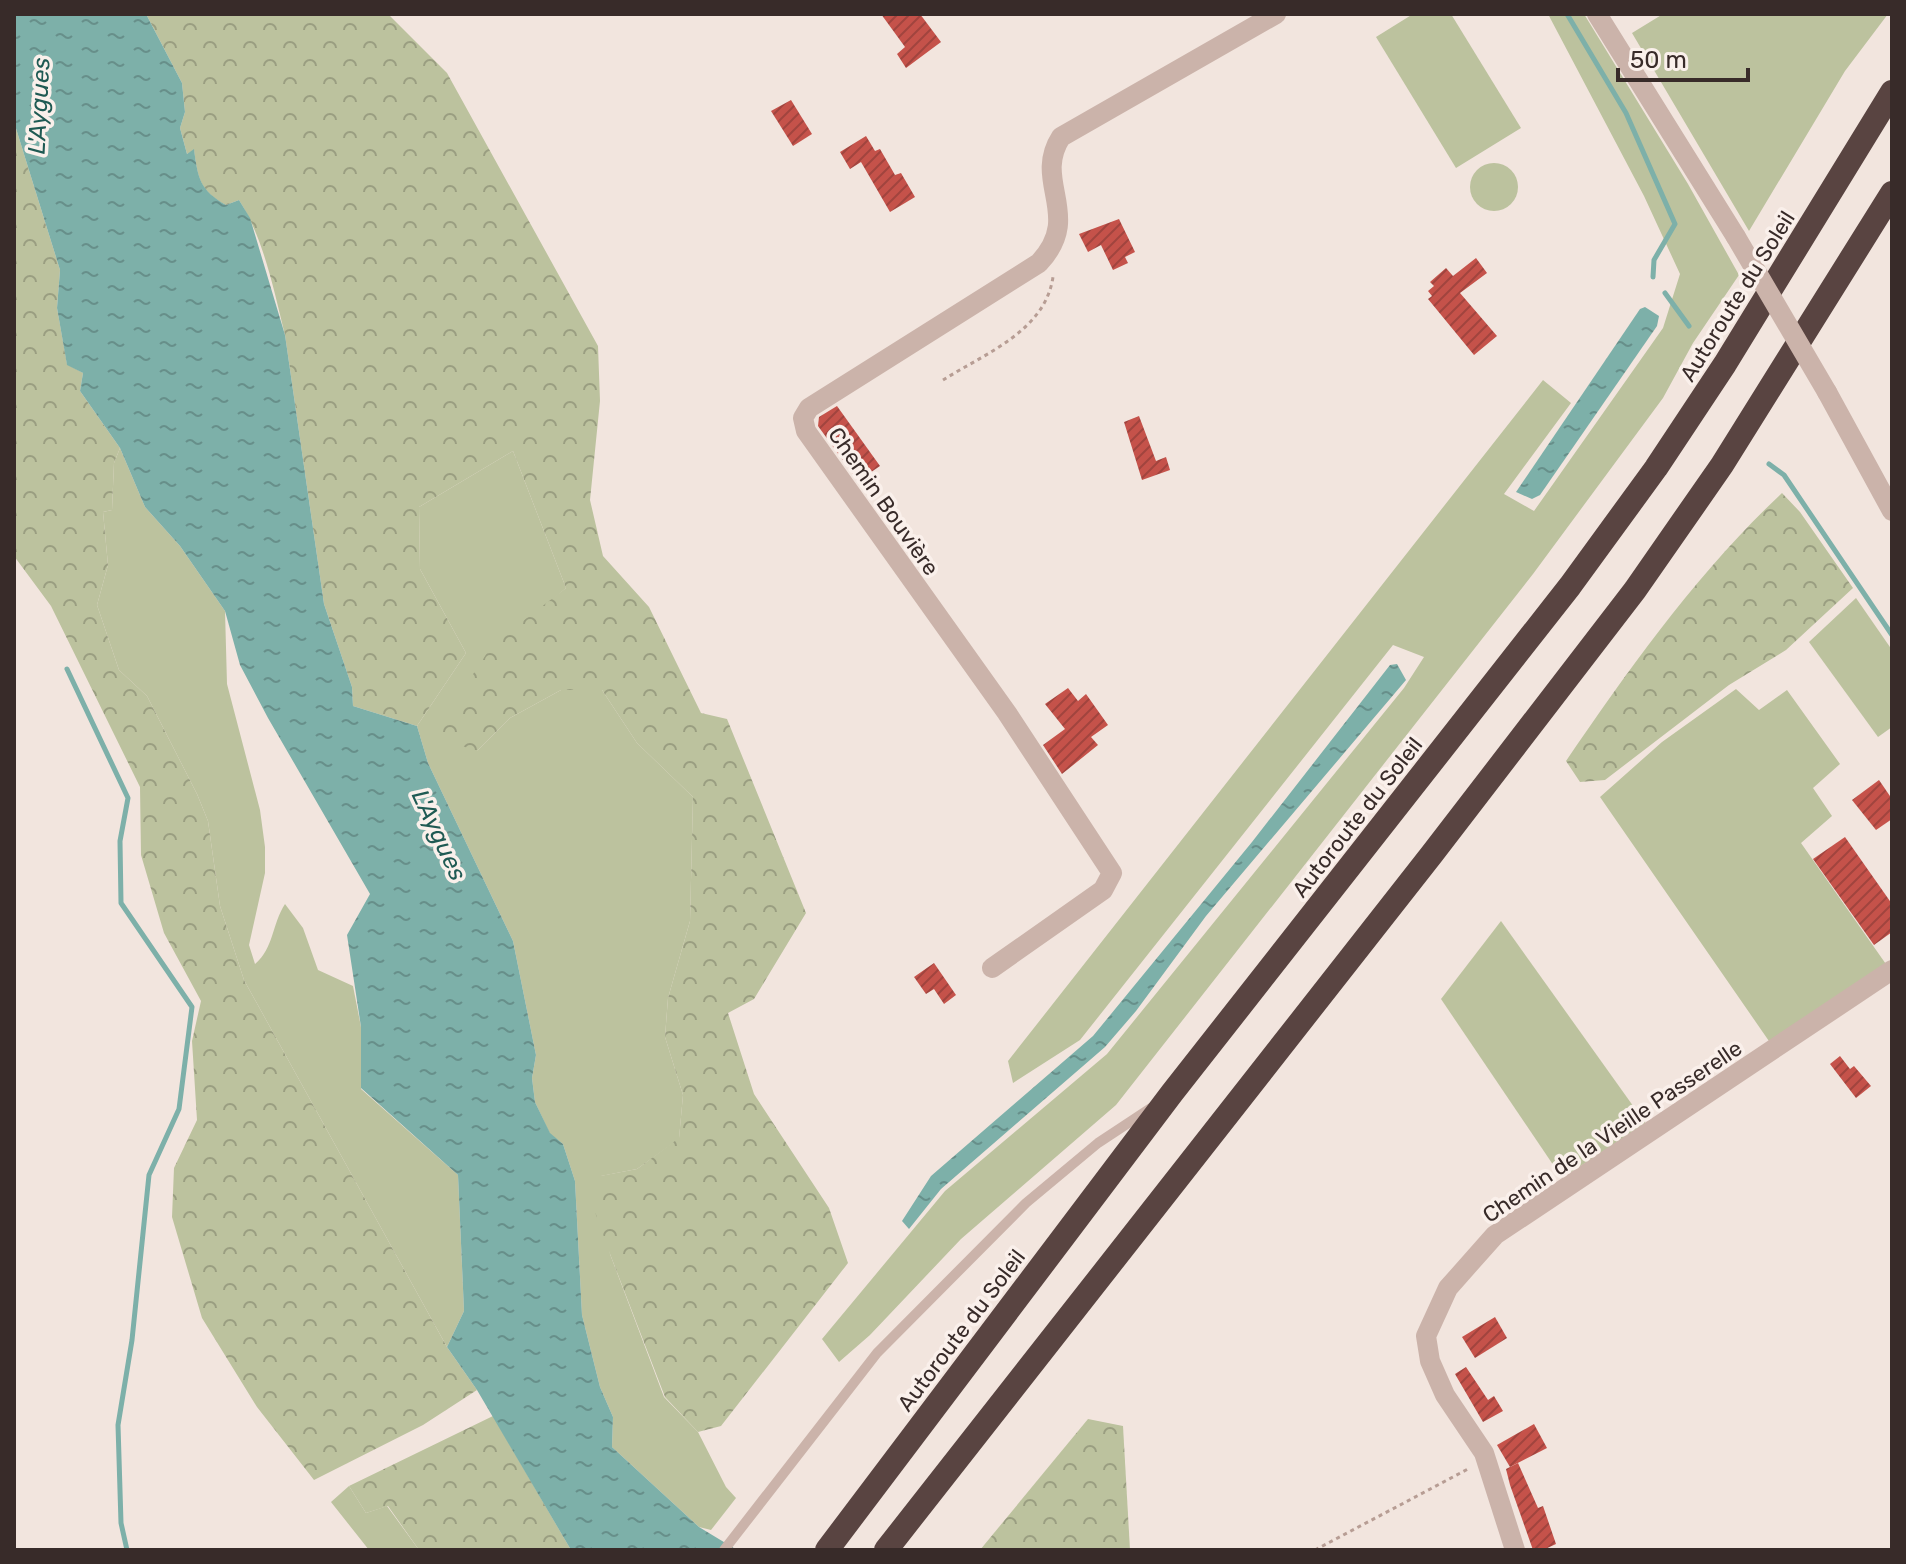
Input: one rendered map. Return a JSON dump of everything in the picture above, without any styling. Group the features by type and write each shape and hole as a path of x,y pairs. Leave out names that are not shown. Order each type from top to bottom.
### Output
{"highway":[{"name":"Autoroute du Soleil","path":"827,1550 1172,1093 1570,586 1656,468 1810,229 1892,92"},
{"path":"886,1550 1413,879 1635,590 1722,465 1892,193"}],"street":[{"path":"1052,249 1060,233 1053,149 1061,137 1276,14"},
{"path":"1597,14 1736,237 1892,511"},
{"name":"Chemin Bouvière","path":"992,968 1103,890 1112,873 1007,713 806,431 803,418 809,408 1039,263 1052,249"},
{"name":"Chemin de la Vieille Passerelle","path":"1515,1550 1486,1460 1445,1395 1430,1361 1426,1336 1440,1300 1470,1260 1495,1235 1892,970"}],"lane":[{"path":"724,1550 877,1353 1026,1203 1098,1143 1172,1093"}],"path":[{"path":"943,380 1032,323 1041,313 1049,300 1053,279 1052,249"},
{"path":"1315,1550 1486,1460"}],"green space":[{"path":"146,14 388,14 447,73 598,346 600,401 590,500 603,556 649,607 701,713 727,719 806,913 754,999 728,1013 754,1094 829,1208 848,1263 721,1426 698,1432 665,1397 595,1212 600,1176 637,1169 679,1138 683,1095 665,1037 668,998 690,921 693,797 637,743 602,690 561,690 510,718 477,751 432,736 493,644 566,588 513,451 419,507 420,569 466,653 417,726 353,706 352,687 324,604 285,335 267,266 255,231 239,200 226,205 211,195 199,176 194,150 187,154 180,128 185,112 182,83"},
{"path":"1413,14 1451,14 1521,128 1456,168 1376,37"},
{"path":"1548,14 1584,14 1688,184 1739,275 1693,343 1663,398 1533,574 1116,1105 961,1239 870,1335 839,1362 822,1339 945,1191 1107,1054 1404,688 1424,657 1393,645 1080,1040 1013,1083 1008,1061 1543,380 1571,403 1504,494 1534,511 1663,328 1680,274 1644,196"},
{"path":"1663,14 1888,14 1845,71 1749,231 1632,33"},
{"path":"14,122 60,270 57,308 67,364 83,373 80,391 120,448 114,463 112,510 103,512 108,565 97,605 119,670 147,696 208,821 220,906 244,980 447,1347 477,1390 423,1425 314,1480 257,1407 202,1318 172,1217 174,1168 197,1120 192,1041 201,1001 164,933 141,855 140,787 51,606 14,556"},
{"path":"1494,163 1511,170 1518,187 1511,204 1494,211 1477,204 1470,187 1477,170"},
{"path":"120,448 145,507 180,546 225,611 227,684 260,810 265,847 265,873 249,945 255,964 266,951 285,904 303,928 318,970 353,986 361,1027 361,1089 458,1175 464,1311 447,1347 244,980 220,906 208,821 147,696 119,670 97,605 108,565 103,512 112,510 114,463"},
{"path":"513,451 566,588 552,600 477,751 510,718 561,690 602,690 637,743 693,797 690,921 668,998 665,1037 683,1095 679,1139 637,1169 601,1176 610,1254 664,1397 698,1432 726,1487 736,1498 711,1530 699,1527 612,1447 613,1417 600,1387 582,1315 575,1181 563,1144 550,1134 535,1102 532,1078 536,1055 513,941 428,763 417,726 466,653 420,569 419,507"},
{"path":"1782,493 1800,512 1853,588 1786,650 1729,685 1605,780 1580,782 1566,761 1590,725 1694,587"},
{"path":"1856,598 1892,650 1892,727 1878,737 1809,642"},
{"path":"1736,689 1759,710 1787,690 1840,764 1813,788 1832,816 1801,843 1888,967 1771,1044 1600,797 1662,742"},
{"path":"1501,921 1646,1124 1562,1178 1441,999"},
{"path":"493,1416 571,1550 419,1550 388,1506 366,1513 349,1486"},
{"path":"1088,1419 1123,1426 1130,1550 980,1550"},
{"path":"349,1486 366,1513 387,1506 419,1550 369,1550 331,1502"}],"water":[{"name":"L'Aygues","path":"14,14 146,14 182,83 185,112 180,128 187,154 194,149 199,176 206,189 226,205 239,200 250,218 285,335 324,604 352,687 353,706 417,726 428,763 513,941 536,1055 532,1078 535,1102 550,1133 563,1144 575,1181 582,1315 600,1387 613,1417 612,1447 699,1527 737,1550 571,1550 477,1390 447,1347 464,1311 458,1175 361,1088 361,1027 347,935 370,894 240,665 225,611 180,546 145,507 120,448 80,391 83,373 67,365 57,308 60,270 14,122"},
{"path":"1645,307 1659,316 1657,326 1540,495 1532,499 1516,492 1640,309"},
{"path":"1397,664 1406,680 1206,916 1136,1011 1105,1047 941,1189 909,1229 902,1221 931,1176 1093,1036 1252,842 1390,665"}],"building":[{"path":"881,14 920,14 941,42 906,68 897,54 905,47"},
{"path":"791,100 812,134 793,146 771,111"},
{"path":"866,136 875,151 880,149 895,175 901,173 915,197 890,212 861,162 850,169 840,152"},
{"path":"1119,219 1135,252 1125,257 1128,263 1113,270 1101,245 1088,252 1079,234"},
{"path":"1476,258 1487,273 1460,293 1497,336 1474,355 1428,299 1432,296 1428,291 1434,286 1430,282 1446,268 1453,276"},
{"path":"837,406 880,466 858,481 818,426 819,417"},
{"path":"1139,416 1156,461 1166,457 1170,470 1142,480 1124,422"},
{"path":"1068,688 1078,701 1086,694 1108,725 1091,737 1098,745 1062,774 1043,745 1065,729 1045,704"},
{"path":"1879,780 1892,799 1892,819 1876,830 1852,800"},
{"path":"1845,837 1892,904 1892,932 1874,945 1813,859"},
{"path":"934,963 956,995 944,1004 934,989 926,994 914,977"},
{"path":"1840,1056 1850,1069 1854,1066 1871,1086 1856,1098 1830,1064"},
{"path":"1495,1317 1507,1338 1475,1358 1462,1337"},
{"path":"1466,1367 1488,1400 1494,1396 1503,1411 1483,1422 1455,1374"},
{"path":"1534,1424 1547,1448 1510,1467 1497,1445"},
{"path":"1518,1463 1538,1508 1543,1506 1556,1544 1543,1550 1533,1550 1510,1485 1506,1469"}],"waterway":[{"path":"1567,14 1626,113 1675,224 1654,260 1653,277"},
{"path":"1665,293 1689,326"},
{"path":"1769,464 1784,475 1892,635"},
{"path":"67,669 128,798 120,841 121,903 192,1007 179,1109 149,1175 132,1340 118,1425 121,1523 127,1550"}]}
